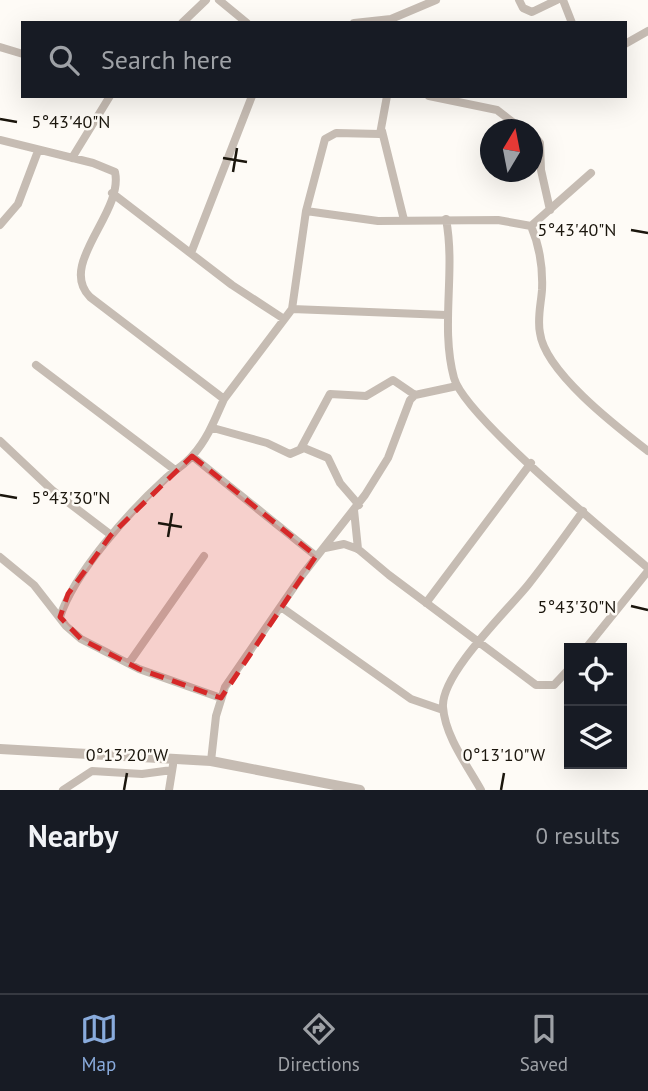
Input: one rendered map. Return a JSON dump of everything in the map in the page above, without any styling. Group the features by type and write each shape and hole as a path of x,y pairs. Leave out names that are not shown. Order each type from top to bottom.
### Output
{"street":[{"path":"184,21 206,0"},
{"path":"219,0 245,21"},
{"path":"391,21 436,0"},
{"path":"519,0 527,12 532,12 557,0"},
{"path":"563,0 571,21"},
{"path":"627,43 648,31"},
{"path":"0,47 21,53"},
{"path":"72,158 109,98"},
{"path":"191,253 251,98"},
{"path":"387,98 382,131 404,220"},
{"path":"439,98 497,110 509,119"},
{"path":"60,617 68,594 111,535 192,456 213,428 224,399 292,309 306,211 325,139 337,133 382,131"},
{"path":"0,140 103,165 115,172 112,193 80,271 80,285 90,298 224,399"},
{"path":"0,225 19,204 38,151"},
{"path":"531,226 591,173"},
{"path":"543,179 550,210"},
{"path":"112,193 284,319"},
{"path":"306,211 345,218 498,220 531,226"},
{"path":"446,219 449,236 446,315 457,386 470,405 648,569 590,643"},
{"path":"449,236 462,220"},
{"path":"531,226 542,270 540,333 545,350 565,376 621,429 648,450"},
{"path":"292,309 446,315"},
{"path":"36,365 176,470"},
{"path":"213,428 267,443 290,454 301,449 330,394 366,396 394,380 415,395"},
{"path":"211,761 212,737 221,698 281,607 319,553 356,508 388,458 410,400 415,395 457,386"},
{"path":"0,441 52,491 111,535"},
{"path":"301,449 328,458 356,508 358,549"},
{"path":"192,456 319,553"},
{"path":"426,603 531,463"},
{"path":"481,790 451,735 443,710 444,696 449,683 477,642 528,584 583,511"},
{"path":"319,553 344,544 358,549 525,679 544,687 554,685 564,674"},
{"path":"129,663 204,556"},
{"path":"0,557 34,584 81,639 172,682 221,698"},
{"path":"281,607 411,699 443,710"},
{"path":"0,749 211,761 355,790"},
{"path":"169,790 174,758"},
{"path":"63,790 92,771 142,774 172,770"}],"highlighted area":[{"path":"192,456 316,556 221,698 139,669 81,639 60,617 68,594 111,535"}]}
